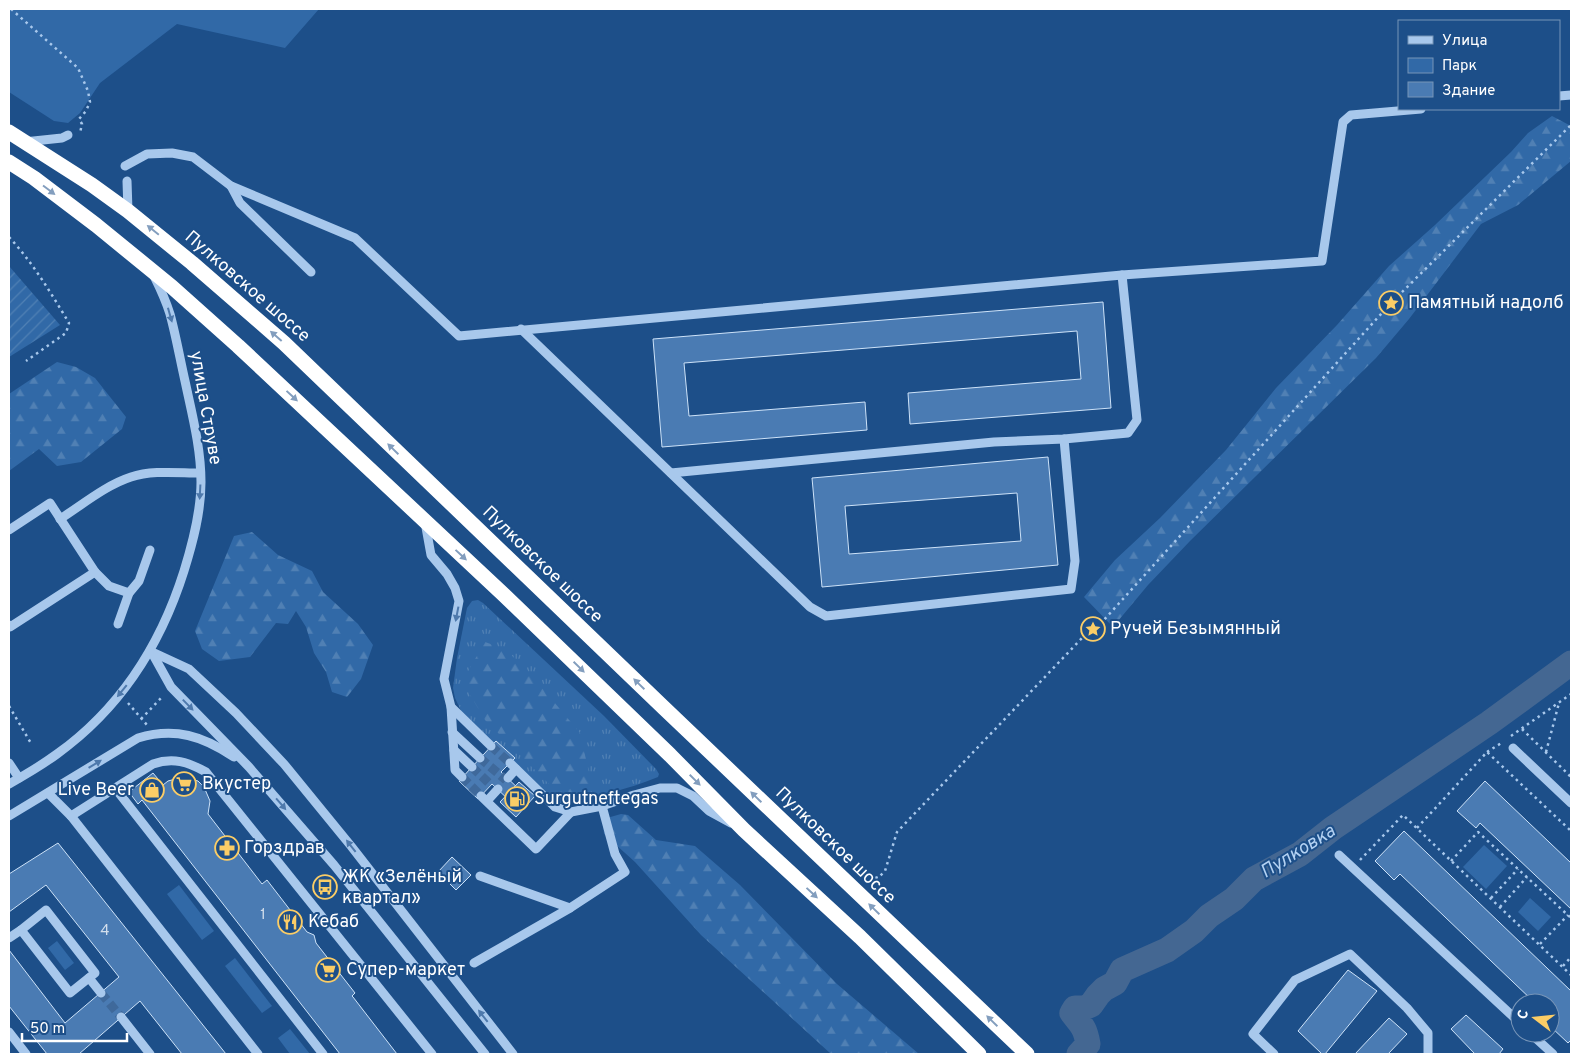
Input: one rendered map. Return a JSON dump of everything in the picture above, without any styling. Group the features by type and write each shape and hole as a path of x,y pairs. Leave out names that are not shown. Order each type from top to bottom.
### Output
{"highway":[{"name":"Пулковское шоссе","path":"9,132 92,184 128,211 192,263 284,343 848,885 1027,1054"},
{"path":"9,162 34,178 96,225 238,346 573,661 744,830 860,937 979,1054"}],"street":[{"path":"125,166 147,154 172,153 193,157 232,186 355,238 459,336 1122,275 1322,261 1343,122 1352,115 1410,110"},
{"path":"24,142 62,138 68,135"},
{"path":"127,181 128,211"},
{"path":"232,186 240,202 311,272"},
{"name":"улица Струве","path":"9,784 57,754 91,725 121,693 150,651 170,610 189,556 200,503 200,460 194,422 170,315 151,270"},
{"path":"670,473 994,442 1064,439 1128,433 1137,420 1122,275"},
{"path":"521,329 810,607 826,616 1071,588 1075,561 1064,439"},
{"path":"60,518 115,483 132,477 168,472 200,473"},
{"path":"9,530 50,503 102,581 109,586 129,593"},
{"path":"425,522 431,555 447,574 455,588 459,601 444,679 450,707 455,770 462,777"},
{"path":"118,624 129,593 139,581 150,550"},
{"path":"9,625 10,627 95,572"},
{"path":"150,651 171,687 249,767 334,865 485,1054"},
{"path":"150,651 189,669 284,764 351,846 513,1054"},
{"path":"450,707 491,746"},
{"path":"9,816 138,738 152,734 164,732 187,735 217,746 249,767"},
{"path":"452,732 480,758"},
{"path":"1513,748 1571,803"},
{"path":"454,750 472,767"},
{"path":"71,816 153,764 176,760 206,772 432,1054"},
{"path":"9,763 19,778"},
{"path":"508,778 513,766 555,807 571,812 602,806 660,788 677,788 693,796 709,812 744,830"},
{"path":"115,788 323,1054"},
{"path":"495,788 484,798 536,849 571,812"},
{"path":"48,793 71,816 258,1054"},
{"path":"474,963 570,908 625,872 615,854 602,806"},
{"path":"1339,854 1510,1014"},
{"path":"480,876 570,908"},
{"path":"9,938 46,910 95,973 70,993 21,930"},
{"path":"1274,1054 1253,1034 1295,980 1350,954 1408,1008 1428,1033 1428,1054"},
{"path":"89,978 101,992"},
{"path":"121,1018 150,1054"},
{"path":"9,1032 26,1054"},
{"path":"1541,1043 1553,1054"}],"path":[{"path":"12,9 78,68 88,91 90,102 86,111 79,119 82,124 79,134"},
{"path":"848,885 861,872 878,878 885,871 897,832 1084,637 1103,621 1391,303 1571,125"},
{"path":"9,237 48,288 69,323 66,332 26,361"},
{"path":"141,719 166,693"},
{"path":"1417,828 1487,752 1571,694"},
{"path":"127,702 148,726"},
{"path":"1546,752 1559,703"},
{"path":"9,706 32,744"},
{"path":"1521,729 1571,776"},
{"path":"1487,752 1571,831"},
{"path":"1353,868 1402,815 1571,974"},
{"path":"1451,861 1478,832 1571,918"},
{"path":"1491,898 1518,869"},
{"path":"1500,907 1527,877"},
{"path":"1540,944 1568,914"},
{"path":"1563,966 1571,957"}],"green space":[{"path":"9,9 319,9 285,48 177,24 100,83 80,113 68,123 54,121 9,92"},
{"path":"1552,116 1571,126 1571,161 1518,205 1481,224 1409,319 1376,358 1190,541 1148,585 1113,627 1084,597 1115,560 1160,518 1226,450 1276,388 1337,325 1389,266 1435,225 1511,152 1528,133"},
{"path":"9,266 60,325 9,357"},
{"path":"57,362 76,367 95,378 126,417 122,429 81,462 57,466 39,449 9,471 9,394"},
{"path":"252,532 278,555 312,571 323,592 358,624 373,645 361,679 347,697 332,692 326,672 314,653 306,627 296,611 288,624 276,623 250,657 219,661 202,649 195,631 234,536"},
{"path":"478,600 604,716 656,769 659,774 658,777 610,793 560,803 551,797 463,715 455,698 453,688 467,608 472,601"},
{"path":"485,642 502,648 523,665 580,733 590,777 589,787 584,792 563,792 554,789 485,720 469,693 467,673"},
{"path":"621,814 628,815 656,840 695,846 740,885 837,984 919,1054 831,1054 701,935 635,862 604,834 603,823 607,818"},
{"path":"1484,845 1507,866 1486,889 1463,867"},
{"path":"179,885 214,931 202,940 167,894"},
{"path":"1530,898 1551,917 1538,931 1518,912"},
{"path":"57,941 74,963 65,970 48,948"},
{"path":"235,958 272,1006 262,1013 225,966"},
{"path":"290,1029 310,1054 290,1054 278,1038"}],"building":[{"path":"1103,302 1111,408 910,424 908,393 1081,379 1077,331 684,363 689,416 865,402 867,430 662,447 653,339"},
{"path":"1048,457 1058,565 822,587 812,478","holes":["1017,493 1021,541 849,554 845,506"]},
{"path":"496,741 515,758 501,772 522,792 512,803 492,784 478,799 459,781"},
{"path":"153,773 163,785 168,781 183,777 198,781 204,787 210,801 208,814 262,884 267,880 307,932 314,935 316,943 355,993 352,996 397,1054 340,1054 142,800 138,804 129,792"},
{"path":"1485,781 1571,863 1571,909 1480,823 1476,828 1457,811"},
{"name":"Surgutneftegas","path":"519,782 535,796 516,817 500,802"},
{"path":"1404,831 1571,991 1571,1040 1568,1043 1560,1035 1560,993 1525,993 1400,874 1394,880 1375,861"},
{"path":"58,843 226,1054 182,1054 140,1001 79,1054 47,1054 9,1006 9,950 65,1023 119,977 46,885 9,912 9,874"},
{"path":"452,857 471,875 456,890 438,872"},
{"path":"1348,970 1377,991 1325,1054 1322,1054 1298,1031"},
{"path":"1466,1015 1503,1049 1499,1054 1475,1054 1451,1029"},
{"path":"1389,1018 1407,1034 1388,1054 1355,1054"}],"waterway":[{"name":"Пулковка","path":"1079,1054 1088,1044 1087,1038 1081,1024 1072,1013 1075,1008 1084,1008 1091,1005 1104,989 1115,983 1122,970 1167,950 1194,931 1209,916 1234,899 1254,879 1300,854 1333,828 1489,723 1571,663"}],"tunnel":[{"path":"491,746 510,763"},
{"path":"480,758 506,780"},
{"path":"472,767 491,785"},
{"path":"462,777 481,796"},
{"path":"101,993 121,1017"}],"place":[{"name":"Памятный надолб","path":"1391,303"},
{"name":"Ручей Безымянный","path":"1093,629"},
{"name":"Вкустер","path":"184,784"},
{"name":"Live Beer","path":"152,790"},
{"name":"Surgutneftegas","path":"517,799"},
{"name":"Горздрав","path":"227,848"},
{"name":"ЖК «Зелёный квартал»","path":"325,887"},
{"name":"Кебаб","path":"290,922"},
{"name":"Супер-маркет","path":"328,970"}]}
